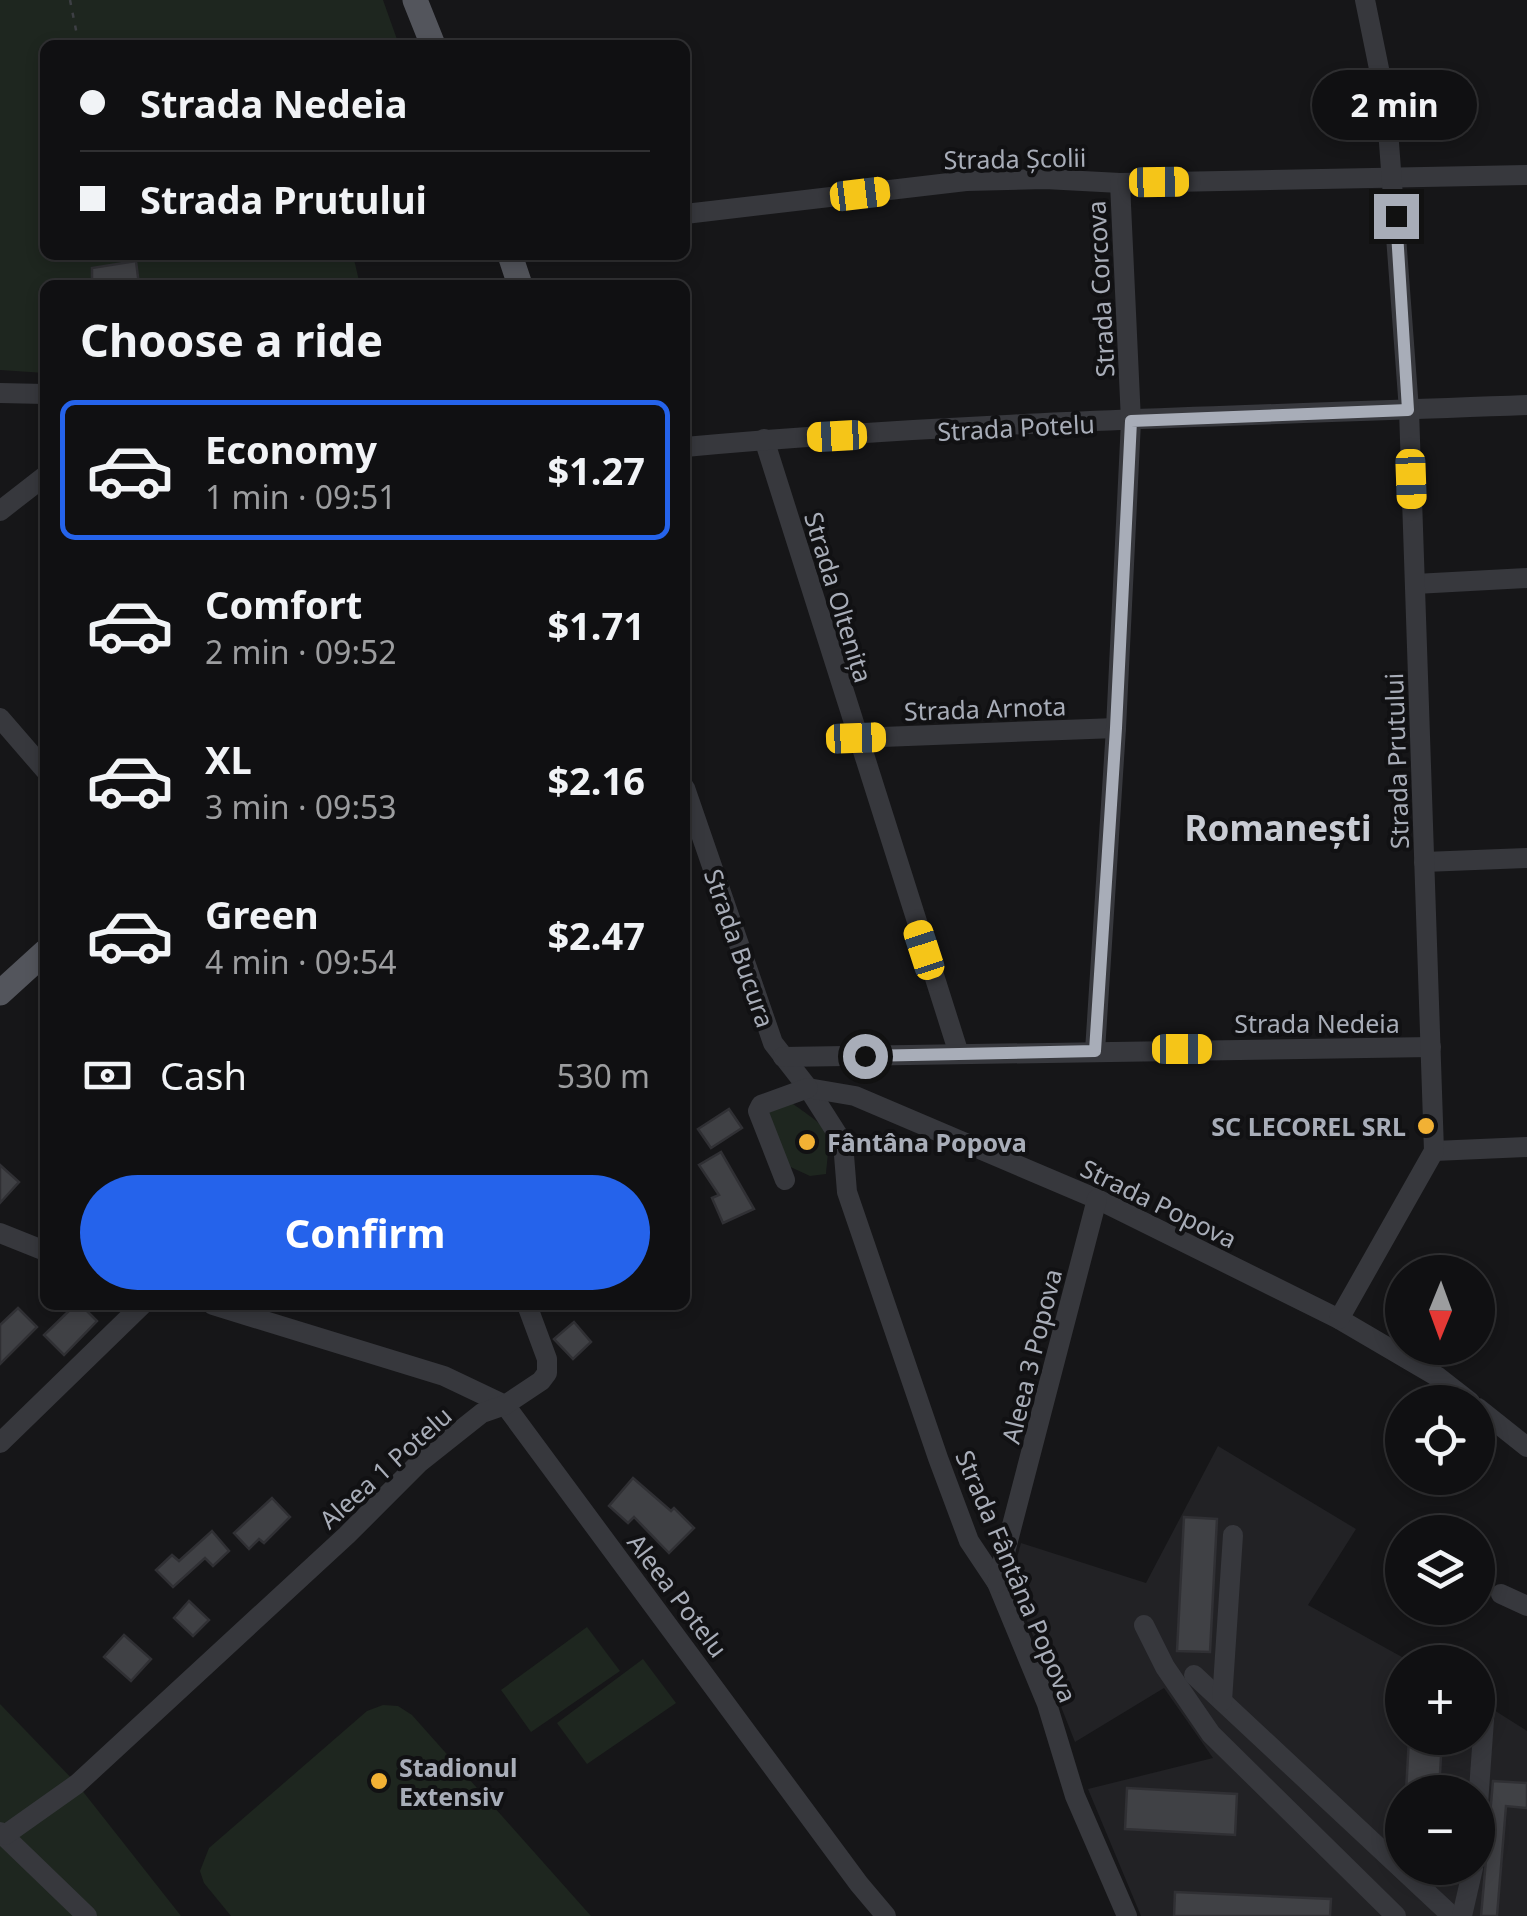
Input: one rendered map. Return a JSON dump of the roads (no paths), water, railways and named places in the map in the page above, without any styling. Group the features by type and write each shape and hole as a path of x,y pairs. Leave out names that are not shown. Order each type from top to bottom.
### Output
{"main road":[{"path":"415,0 431,40"},
{"path":"0,993 40,957"}],"street":[{"name":"Strada Prutului","path":"1364,0 1386,103 1408,410 1434,1150"},
{"name":"Strada Școlii","path":"690,213 966,181 1045,178 1120,183 1527,174"},
{"name":"Strada Corcova","path":"1095,1051 1131,421 1120,183"},
{"path":"0,393 40,394"},
{"name":"Strada Potelu","path":"690,447 1131,421 1527,406"},
{"name":"Strada Oltenița","path":"764,440 958,1054"},
{"path":"0,511 40,480"},
{"path":"1415,584 1527,578"},
{"path":"0,718 40,764"},
{"name":"Strada Arnota","path":"856,738 1116,728"},
{"name":"Strada Bucura","path":"690,803 772,1043 808,1088"},
{"path":"1424,862 1527,858"},
{"name":"Strada Nedeia","path":"784,1057 1431,1047"},
{"path":"785,1180 758,1111 761,1105 808,1088"},
{"name":"Strada Popova","path":"808,1088 855,1096 1097,1199 1338,1319 1448,1385"},
{"name":"Strada Fântâna Popova","path":"808,1088 843,1143 846,1192 969,1541 997,1583 1047,1704 1075,1796 1127,1916"},
{"path":"1338,1319 1434,1150 1527,1147"},
{"name":"Aleea 3 Popova","path":"997,1583 1097,1199"},
{"path":"0,1233 40,1249"},
{"path":"0,1443 137,1310"},
{"name":"Aleea 1 Potelu","path":"229,1310 444,1376 504,1405"},
{"path":"504,1405 546,1373 547,1359 529,1310"},
{"name":"Aleea 1 Potelu","path":"2,1833 78,1784 347,1536 419,1462 482,1413 504,1405"},
{"name":"Aleea Potelu","path":"504,1405 886,1916"},
{"path":"1495,1421 1527,1446"},
{"path":"1222,1701 1232,1535"},
{"path":"1502,1594 1527,1606"},
{"path":"1144,1625 1165,1667 1210,1734 1396,1916"},
{"path":"1194,1675 1452,1916"},
{"path":"2,1833 87,1916"},
{"path":"1462,1916 1469,1885"}],"place":[{"name":"SC LECOREL SRL","path":"1426,1126"},
{"name":"Fântâna Popova","path":"807,1142"},
{"name":"Stadionul Extensiv","path":"379,1781"}],"district":[{"name":"Romanești","path":"1278,827"}]}
